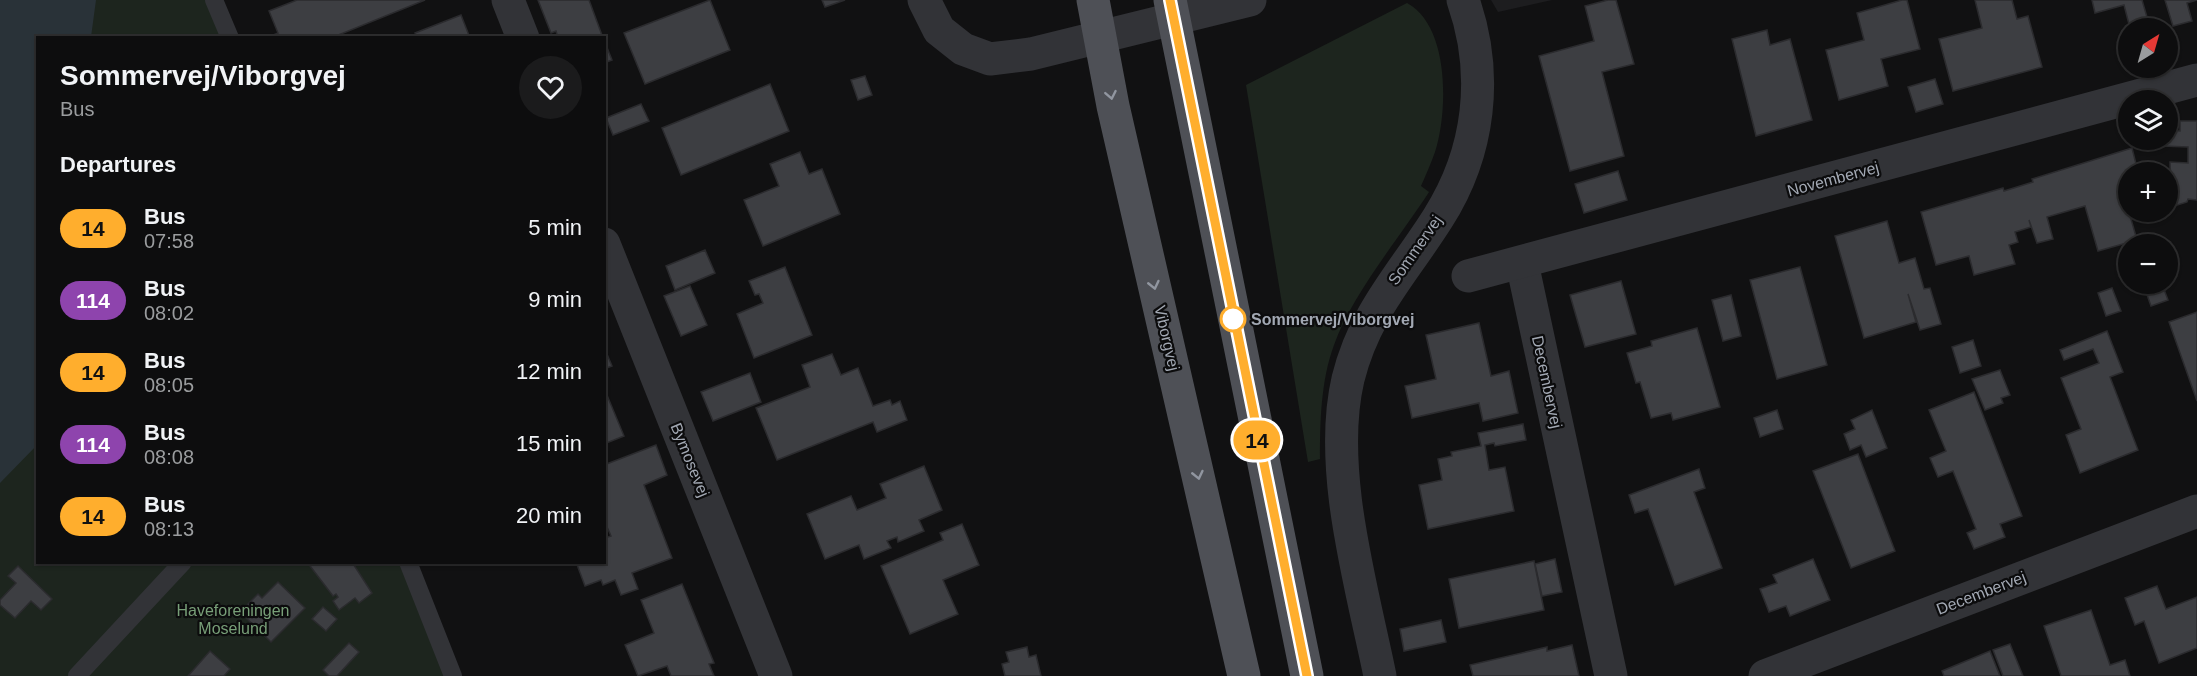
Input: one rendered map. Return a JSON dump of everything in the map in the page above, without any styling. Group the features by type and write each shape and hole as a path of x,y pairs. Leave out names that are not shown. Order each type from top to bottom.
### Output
{"main road":[{"name":"Viborgvej","path":"1093,0 1244,676"},
{"path":"1172,9 1306,676"}],"street":[{"path":"508,0 522,36"},
{"path":"924,0 939,30 963,49 990,59 1012,58 1100,38 1172,9 1250,0"},
{"name":"Sommervej","path":"1380,676 1345,489 1342,416 1357,345 1373,312 1450,197 1472,145 1477,117 1478,73 1470,19 1463,0"},
{"name":"Novembervej","path":"1468,276 1522,264 2197,81"},
{"name":"Bymosevej","path":"606,249 776,676"},
{"name":"Decembervej","path":"1522,264 1611,676"},
{"name":"Decembervej","path":"1765,676 2197,511"}],"lane":[{"path":"214,0 229,36"},
{"path":"77,676 181,564"},
{"path":"409,564 453,676"}],"shaded area":[{"path":"0,0 96,0 91,36 36,36 36,446 0,483"},
{"path":"1491,0 1552,0 1498,12"}],"green space":[{"name":"Haveforeningen Moselund","path":"0,0 214,0 230,36 36,36 36,564 408,564 453,676 0,676"},
{"path":"1407,3 1421,14 1431,30 1442,71 1442,115 1439,135 1435,152 1421,186 1429,192 1364,287 1342,326 1326,372 1321,415 1320,459 1308,462 1246,85"}],"building":[{"path":"297,0 425,0 336,36 271,36 278,33 269,11"},
{"path":"538,0 589,0 602,36 557,36 556,31 551,33"},
{"path":"710,0 730,50 645,84 624,33"},
{"path":"822,0 845,0 825,7"},
{"path":"1616,0 1634,64 1602,72 1624,156 1570,171 1539,56 1594,41 1585,6"},
{"path":"1907,0 1920,49 1881,59 1888,86 1839,100 1826,50 1864,40 1857,13"},
{"path":"1975,0 2012,0 2017,19 2028,16 2042,67 1953,91 1939,39 1982,28"},
{"path":"2092,0 2142,0 2147,18 2127,18 2124,5 2095,13"},
{"path":"2165,0 2197,0 2187,3 2192,21 2178,25 2178,18 2171,18"},
{"path":"461,15 469,36 416,36 415,33"},
{"path":"1767,30 1770,45 1790,39 1812,120 1756,136 1732,39"},
{"path":"606,45 612,60 606,62"},
{"path":"865,76 872,95 858,100 851,80"},
{"path":"1935,79 1943,104 1916,112 1908,87"},
{"path":"770,84 789,131 681,175 662,128"},
{"path":"641,104 649,121 613,135 606,118"},
{"path":"2180,121 2197,121 2197,200 2188,199 2187,202 2178,205 2178,162 2188,163 2188,147 2178,147 2178,131 2180,131"},
{"path":"2126,150 2132,150 2136,162 2118,162 2118,222 2132,222 2135,234 2118,234 2118,245 2098,251 2085,206 2047,217 2053,239 2037,243 2029,220 2031,227 2015,232 2018,242 2009,245 2015,264 1974,275 1969,256 1936,265 1921,212 2003,188 2004,191 2033,182 2032,179"},
{"path":"800,152 809,174 822,169 840,214 763,246 744,200 779,186 770,164"},
{"path":"1618,171 1627,200 1584,213 1575,184"},
{"path":"1887,221 1899,263 1915,258 1924,289 1930,288 1941,324 1920,330 1908,294 1916,322 1864,338 1835,236"},
{"path":"705,250 715,273 675,290 666,266"},
{"path":"785,267 812,335 754,358 737,314 763,303 759,294 755,295 749,281"},
{"path":"1800,267 1827,365 1777,379 1750,280"},
{"path":"1621,281 1636,334 1585,347 1570,295"},
{"path":"690,286 707,325 681,336 664,296"},
{"path":"2112,288 2121,311 2106,316 2098,293"},
{"path":"2147,294 2166,294 2168,300 2151,306"},
{"path":"1731,295 1741,336 1723,341 1712,300"},
{"path":"2197,312 2197,401 2169,322"},
{"path":"1479,323 1491,376 1509,371 1518,413 1483,421 1479,403 1412,418 1405,386 1436,379 1426,335"},
{"path":"1697,328 1720,407 1673,420 1671,413 1651,418 1640,382 1636,383 1627,353 1652,346 1651,341"},
{"path":"2107,331 2123,372 2110,377 2138,450 2080,473 2066,435 2081,429 2061,378 2099,363 2093,349 2064,360 2060,350"},
{"path":"1973,340 1981,366 1960,373 1952,347"},
{"path":"606,352 612,366 606,368"},
{"path":"832,354 841,375 858,368 873,406 890,400 892,405 900,401 907,420 877,432 873,422 777,460 756,408 810,387 802,365"},
{"path":"2000,370 2010,395 2001,398 2003,403 1985,410 1972,379"},
{"path":"750,373 761,402 713,421 701,392"},
{"path":"1974,392 2022,516 2000,524 2005,537 1974,549 1967,533 1976,529 1953,471 1938,477 1930,458 1946,451 1929,410"},
{"path":"606,393 624,436 606,443"},
{"path":"1777,410 1783,429 1760,437 1754,418"},
{"path":"1872,410 1887,448 1866,457 1861,445 1850,450 1844,434 1855,429 1851,420"},
{"path":"1523,424 1526,440 1495,446 1494,443 1485,445 1489,470 1505,467 1514,511 1428,529 1419,485 1442,480 1438,459 1452,456 1451,452 1481,446 1478,433"},
{"path":"656,445 667,475 644,485 672,558 632,573 638,589 621,595 615,580 603,585 601,580 585,586 577,564 606,564 606,537 611,536 606,525 606,464"},
{"path":"1858,454 1895,551 1851,568 1813,471"},
{"path":"924,466 942,510 919,520 924,531 898,542 897,537 887,541 891,548 864,559 859,545 825,559 807,514 851,496 857,510 886,498 880,484"},
{"path":"1699,469 1705,488 1694,492 1722,568 1675,585 1648,509 1635,513 1629,495"},
{"path":"962,524 979,565 943,580 958,614 910,634 881,566 943,540 940,533"},
{"path":"1555,559 1562,592 1542,596 1535,564"},
{"path":"1813,559 1830,600 1790,616 1786,606 1769,612 1760,589 1777,583 1773,575"},
{"path":"1534,561 1544,610 1459,628 1449,579"},
{"path":"309,564 353,564 372,593 359,603 355,598 339,610 333,601 338,597 336,594 333,596"},
{"path":"18,566 52,599 41,610 31,601 15,618 0,605 0,600 16,583 8,576"},
{"path":"278,582 305,608 271,642 240,612 258,594 262,598"},
{"path":"682,584 714,663 709,664 714,676 671,676 667,666 638,676 625,645 654,633 641,600"},
{"path":"2157,586 2166,609 2197,597 2197,648 2159,663 2144,621 2135,625 2125,598"},
{"path":"323,607 337,619 326,631 312,619"},
{"path":"2091,610 2110,665 2125,660 2130,676 2061,676 2044,626"},
{"path":"1441,620 1446,642 1404,651 1400,629"},
{"path":"349,643 359,652 337,676 329,676 323,670"},
{"path":"2010,644 2023,676 2003,676 1993,650"},
{"path":"1572,645 1579,676 1473,676 1470,665 1547,647 1547,651"},
{"path":"1027,647 1029,657 1036,655 1041,676 1005,676 1002,664 1009,662 1006,652"},
{"path":"210,651 230,669 224,676 188,676"},
{"path":"1990,651 2000,676 1944,676 1942,671"}],"bus line":[{"name":"14","path":"1170,0 1307,676"}],"place":[{"name":"Sommervej/Viborgvej","path":"1233,319"}]}
